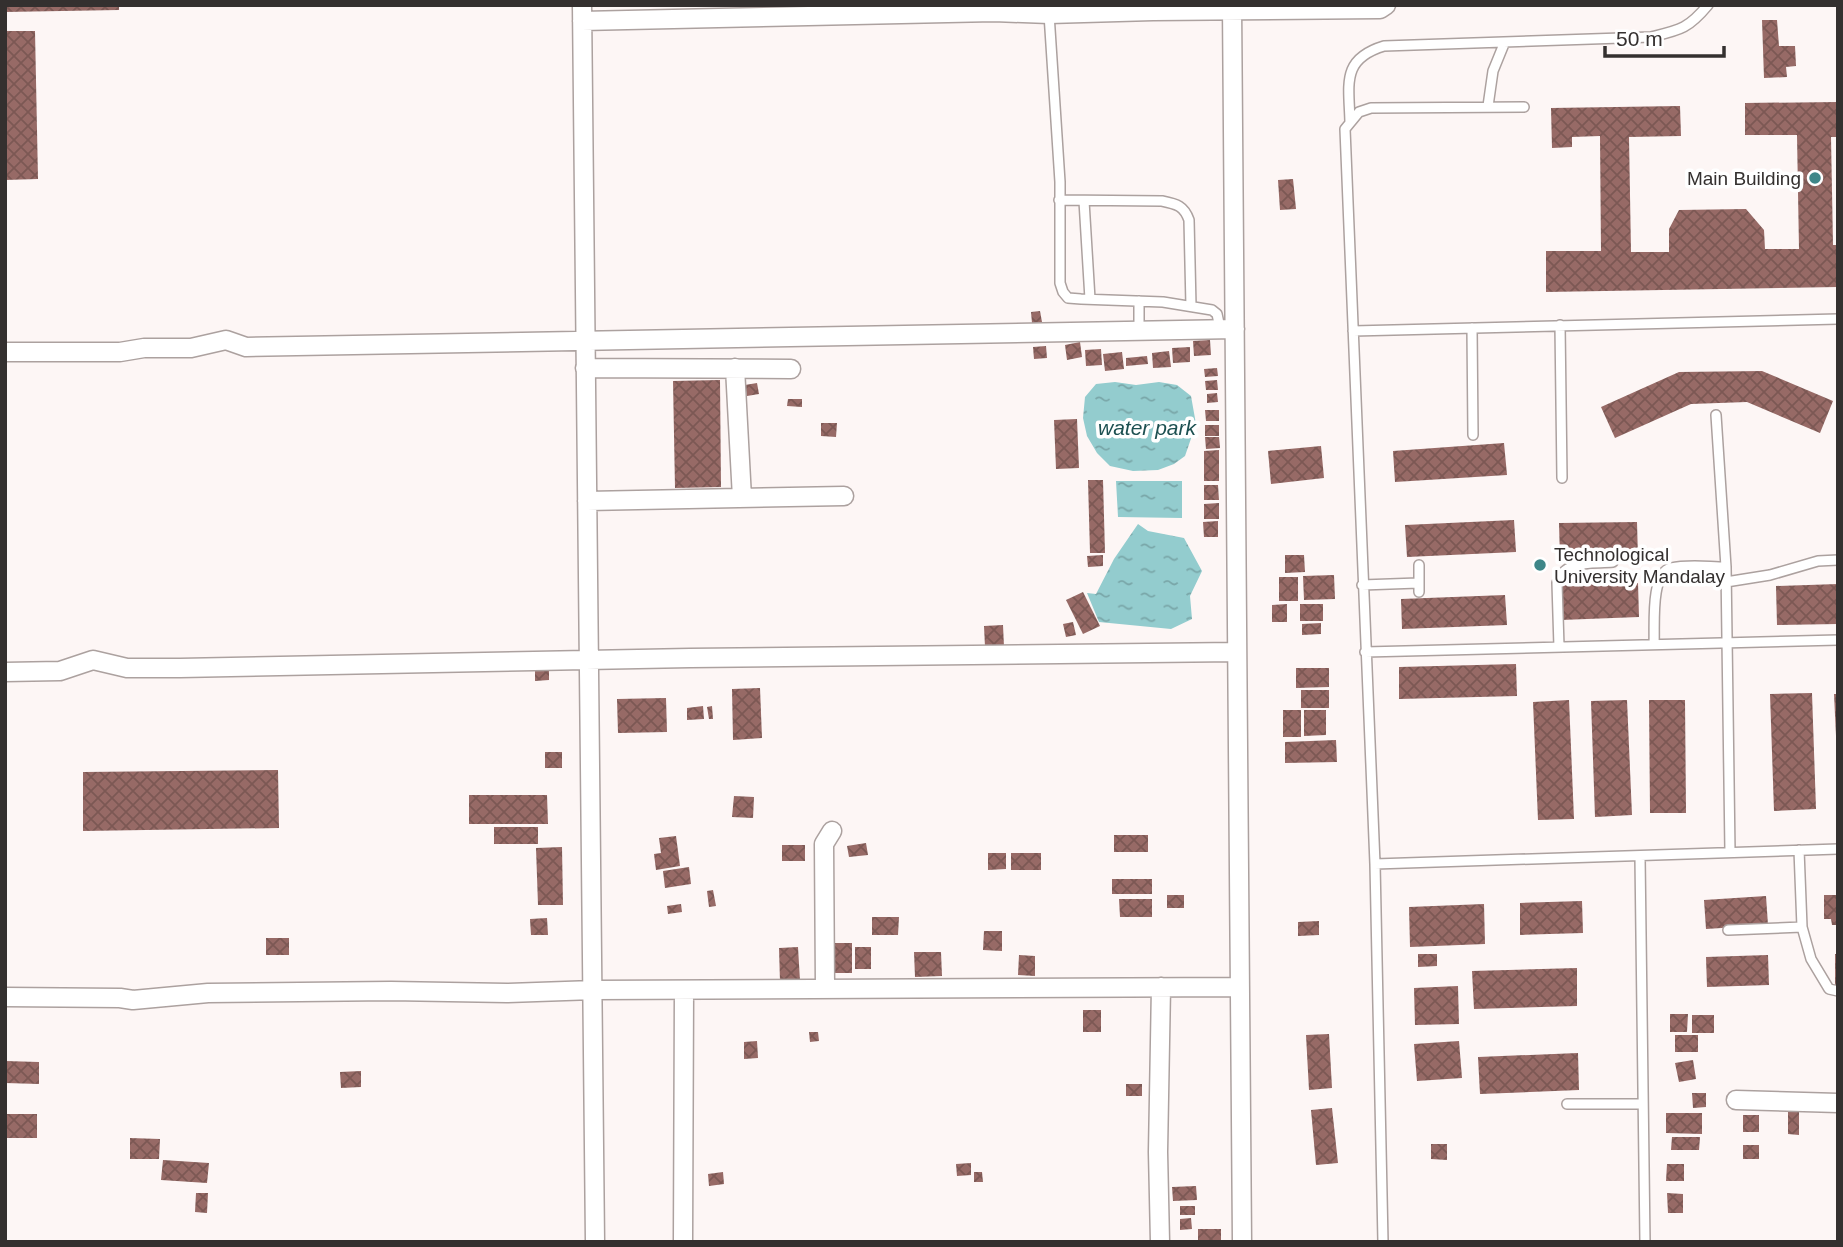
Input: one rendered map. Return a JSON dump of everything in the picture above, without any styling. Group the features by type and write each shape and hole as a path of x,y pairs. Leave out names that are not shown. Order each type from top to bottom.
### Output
{"street":[{"path":"595,1242 582,13 994,9 1049,14 1153,8 1380,9 1386,5"},
{"path":"1233,9 1228,329 1236,652 1242,1242"},
{"path":"5,352 120,352 144,348 191,348 226,340 246,346 1228,329"},
{"path":"585,368 791,369"},
{"path":"735,368 742,498"},
{"path":"587,501 844,496"},
{"path":"5,671 60,671 93,660 127,668 1236,652"},
{"path":"825,989 824,844 832,831"},
{"path":"1160,1242 1158,1152 1161,987"},
{"path":"5,997 133,1000 208,993 1240,987"},
{"path":"683,1242 684,990"},
{"path":"1736,1100 1838,1102"}],"lane":[{"path":"1350,122 1350,73 1355,62 1365,52 1384,46 1651,37 1685,28 1708,5"},
{"path":"1049,14 1060,181 1060,283 1063,292 1068,298 1139,301 1212,310 1228,329"},
{"path":"1488,106 1493,71 1504,44"},
{"path":"1383,1242 1375,864 1345,129 1359,112 1371,108 1524,107"},
{"path":"1059,200 1162,201 1178,204 1186,210 1189,220 1191,306"},
{"path":"1084,201 1090,299"},
{"path":"1139,301 1139,331"},
{"path":"1353,331 1838,319"},
{"path":"1560,325 1562,478"},
{"path":"1472,328 1473,435"},
{"path":"1716,415 1726,566 1730,852"},
{"path":"1726,582 1770,575 1818,561 1838,561"},
{"path":"1559,647 1557,583 1560,574 1570,566 1613,562"},
{"path":"1362,585 1418,587 1419,565"},
{"path":"1654,644 1656,591 1660,575 1668,568 1726,566"},
{"path":"1365,652 1838,640"},
{"path":"1375,864 1838,849"},
{"path":"1799,850 1802,928 1811,959 1829,989 1838,991"},
{"path":"1640,857 1645,1242"},
{"path":"1728,930 1802,928"},
{"path":"1567,1104 1643,1104"}],"water":[{"name":"water park","path":"1115,382 1136,385 1159,382 1177,385 1191,396 1196,424 1185,456 1158,470 1133,471 1110,466 1097,453 1087,436 1083,418 1085,397 1096,384"},
{"path":"1116,481 1182,481 1182,518 1118,517"},
{"path":"1138,524 1148,531 1184,538 1202,571 1190,596 1192,619 1171,629 1099,622 1087,593 1096,594 1114,559"}],"building":[{"path":"5,5 119,5 119,10 5,12"},
{"path":"1762,20 1777,20 1779,46 1795,46 1796,66 1786,67 1787,77 1764,78"},
{"path":"5,31 35,31 38,179 5,180"},
{"name":"Main Building","path":"1838,102 1838,137 1831,137 1833,245 1838,245 1838,287 1546,292 1546,251 1601,251 1600,136 1572,137 1572,147 1552,148 1551,108 1680,106 1681,136 1629,137 1631,252 1669,252 1669,229 1679,210 1746,209 1764,230 1765,249 1799,249 1797,135 1745,135 1745,103"},
{"path":"1293,179 1296,209 1280,210 1278,180"},
{"path":"1040,311 1042,322 1032,323 1031,312"},
{"path":"1210,340 1211,355 1194,356 1193,341"},
{"path":"1080,342 1082,357 1067,360 1065,345"},
{"path":"1046,346 1047,358 1034,359 1033,347"},
{"path":"1190,347 1190,362 1173,363 1172,348"},
{"path":"1101,349 1102,365 1086,366 1085,350"},
{"path":"1169,351 1171,367 1153,368 1152,353"},
{"path":"1122,352 1124,369 1105,371 1103,354"},
{"path":"1147,356 1148,364 1126,366 1126,358"},
{"path":"1217,368 1218,376 1205,377 1204,369"},
{"path":"1762,371 1833,401 1820,433 1747,402 1691,404 1615,438 1601,407 1679,372"},
{"path":"720,380 721,487 675,488 673,381"},
{"path":"1217,380 1218,390 1206,390 1205,381"},
{"path":"757,383 759,394 747,396 745,385"},
{"path":"1217,393 1218,402 1207,403 1207,394"},
{"path":"788,399 802,399 802,407 787,406"},
{"path":"1205,410 1219,410 1219,421 1206,421"},
{"path":"1077,419 1079,468 1056,469 1054,420"},
{"path":"821,423 837,423 836,437 821,436"},
{"path":"1205,425 1219,425 1219,436 1205,436"},
{"path":"1205,437 1219,437 1220,448 1206,449"},
{"path":"1504,443 1507,475 1395,482 1393,451"},
{"path":"1321,446 1324,478 1271,484 1268,451"},
{"path":"1219,450 1219,481 1204,481 1204,451"},
{"path":"1088,480 1103,480 1105,553 1090,553"},
{"path":"1204,485 1218,485 1219,500 1204,500"},
{"path":"1219,503 1219,519 1204,519 1204,504"},
{"path":"1514,520 1516,552 1407,557 1405,525"},
{"path":"1218,521 1218,537 1204,537 1203,522"},
{"path":"1637,522 1638,558 1560,559 1559,523"},
{"path":"1103,555 1103,566 1088,567 1087,556"},
{"path":"1285,555 1304,555 1305,572 1285,573"},
{"path":"1334,575 1335,599 1304,600 1303,576"},
{"path":"1279,577 1298,577 1298,601 1279,601"},
{"path":"1638,583 1639,617 1561,620 1560,585"},
{"path":"1838,584 1838,624 1777,625 1776,586"},
{"path":"1083,592 1100,626 1083,634 1066,600"},
{"path":"1505,595 1507,625 1402,629 1401,599"},
{"path":"1287,604 1287,622 1272,622 1272,605"},
{"path":"1300,604 1323,604 1323,621 1300,621"},
{"path":"1073,622 1076,635 1066,637 1063,624"},
{"path":"1321,623 1321,634 1302,635 1302,624"},
{"path":"1003,625 1004,647 985,647 984,626"},
{"path":"1516,664 1517,696 1399,699 1399,667"},
{"path":"1296,668 1329,668 1329,687 1296,688"},
{"path":"549,670 549,680 535,681 535,671"},
{"path":"760,688 762,738 733,740 732,689"},
{"path":"1301,690 1329,690 1329,708 1301,708"},
{"path":"1812,693 1816,809 1774,811 1770,694"},
{"path":"1834,694 1838,694 1838,736 1836,736"},
{"path":"666,698 667,732 618,733 617,699"},
{"path":"1569,700 1574,819 1538,820 1533,702"},
{"path":"1627,700 1632,815 1595,817 1591,701"},
{"path":"1649,700 1685,700 1686,813 1650,813"},
{"path":"703,706 704,719 687,720 687,708"},
{"path":"712,706 713,719 709,719 707,707"},
{"path":"1283,710 1301,710 1301,737 1283,737"},
{"path":"1304,710 1326,710 1326,735 1304,736"},
{"path":"1336,740 1337,762 1285,763 1285,742"},
{"path":"545,752 562,752 562,768 545,768"},
{"path":"278,770 279,828 83,831 83,772"},
{"path":"469,795 547,795 548,824 469,824"},
{"path":"734,796 754,797 753,818 732,817"},
{"path":"494,827 538,827 538,844 494,844"},
{"path":"1114,835 1148,835 1148,852 1114,852"},
{"path":"676,836 680,866 656,870 654,854 661,853 659,838"},
{"path":"866,843 868,855 849,857 847,846"},
{"path":"782,845 805,845 805,861 782,861"},
{"path":"562,847 563,905 538,905 536,848"},
{"path":"988,853 1006,853 1006,869 988,870"},
{"path":"1011,853 1041,853 1041,870 1011,870"},
{"path":"689,867 691,884 665,888 663,871"},
{"path":"1112,879 1152,879 1152,894 1112,894"},
{"path":"713,890 716,906 709,907 707,891"},
{"path":"1167,895 1184,895 1184,908 1167,908"},
{"path":"1824,895 1838,895 1838,925 1832,925 1831,919 1824,919"},
{"path":"1766,896 1768,925 1706,929 1704,900"},
{"path":"1119,899 1152,899 1152,917 1120,917"},
{"path":"1582,901 1583,933 1520,935 1520,903"},
{"path":"681,904 682,912 668,914 667,906"},
{"path":"1484,904 1485,944 1410,947 1409,907"},
{"path":"872,917 899,917 898,935 872,935"},
{"path":"547,918 548,935 531,935 530,919"},
{"path":"1319,921 1319,935 1298,936 1298,922"},
{"path":"984,931 1002,931 1002,951 983,950"},
{"path":"266,938 289,938 289,955 266,955"},
{"path":"830,943 852,943 852,973 831,973"},
{"path":"798,947 800,981 780,982 779,948"},
{"path":"855,947 871,947 871,969 855,969"},
{"path":"914,952 941,952 942,976 915,977"},
{"path":"1418,954 1437,954 1437,966 1418,967"},
{"path":"1835,954 1838,954 1838,985 1835,985"},
{"path":"1019,955 1035,956 1035,976 1018,975"},
{"path":"1768,955 1769,985 1707,987 1706,957"},
{"path":"1577,968 1577,1006 1474,1009 1472,971"},
{"path":"1458,986 1459,1024 1415,1025 1414,988"},
{"path":"1083,1010 1101,1010 1101,1032 1083,1032"},
{"path":"1670,1014 1688,1014 1687,1032 1670,1032"},
{"path":"1692,1015 1714,1015 1714,1033 1692,1033"},
{"path":"809,1032 818,1032 819,1041 810,1042"},
{"path":"1329,1034 1332,1088 1309,1090 1306,1035"},
{"path":"1675,1035 1698,1035 1698,1052 1675,1052"},
{"path":"757,1041 758,1058 744,1059 744,1042"},
{"path":"1459,1041 1462,1078 1417,1081 1414,1044"},
{"path":"1578,1053 1579,1090 1480,1094 1478,1057"},
{"path":"1693,1060 1696,1079 1679,1082 1675,1063"},
{"path":"5,1061 39,1062 39,1084 5,1083"},
{"path":"361,1071 361,1087 341,1088 340,1072"},
{"path":"1126,1084 1142,1084 1142,1096 1126,1096"},
{"path":"1692,1093 1706,1093 1706,1107 1693,1108"},
{"path":"1332,1108 1338,1163 1316,1165 1311,1110"},
{"path":"1788,1108 1799,1108 1799,1135 1788,1134"},
{"path":"1666,1113 1702,1113 1702,1134 1666,1133"},
{"path":"5,1114 37,1114 37,1138 5,1138"},
{"path":"1743,1115 1759,1115 1759,1132 1743,1132"},
{"path":"1672,1137 1700,1137 1699,1150 1671,1150"},
{"path":"130,1138 160,1139 159,1159 130,1159"},
{"path":"1431,1144 1447,1144 1447,1160 1431,1159"},
{"path":"1743,1145 1759,1145 1759,1159 1743,1159"},
{"path":"163,1160 209,1163 207,1183 161,1180"},
{"path":"971,1163 971,1175 957,1176 956,1164"},
{"path":"1667,1164 1684,1164 1684,1181 1666,1181"},
{"path":"723,1172 724,1184 709,1186 708,1174"},
{"path":"974,1172 982,1172 983,1182 974,1182"},
{"path":"1196,1186 1197,1200 1173,1201 1172,1187"},
{"path":"196,1193 208,1193 207,1213 195,1212"},
{"path":"1667,1193 1683,1194 1683,1213 1668,1213"},
{"path":"1180,1206 1195,1206 1195,1215 1180,1215"},
{"path":"1191,1218 1192,1229 1180,1230 1180,1219"},
{"path":"1198,1229 1221,1229 1221,1242 1198,1242"}],"place":[{"name":"Main Building","path":"1815,178"},
{"name":"Technological University Mandalay","path":"1540,565"}]}
